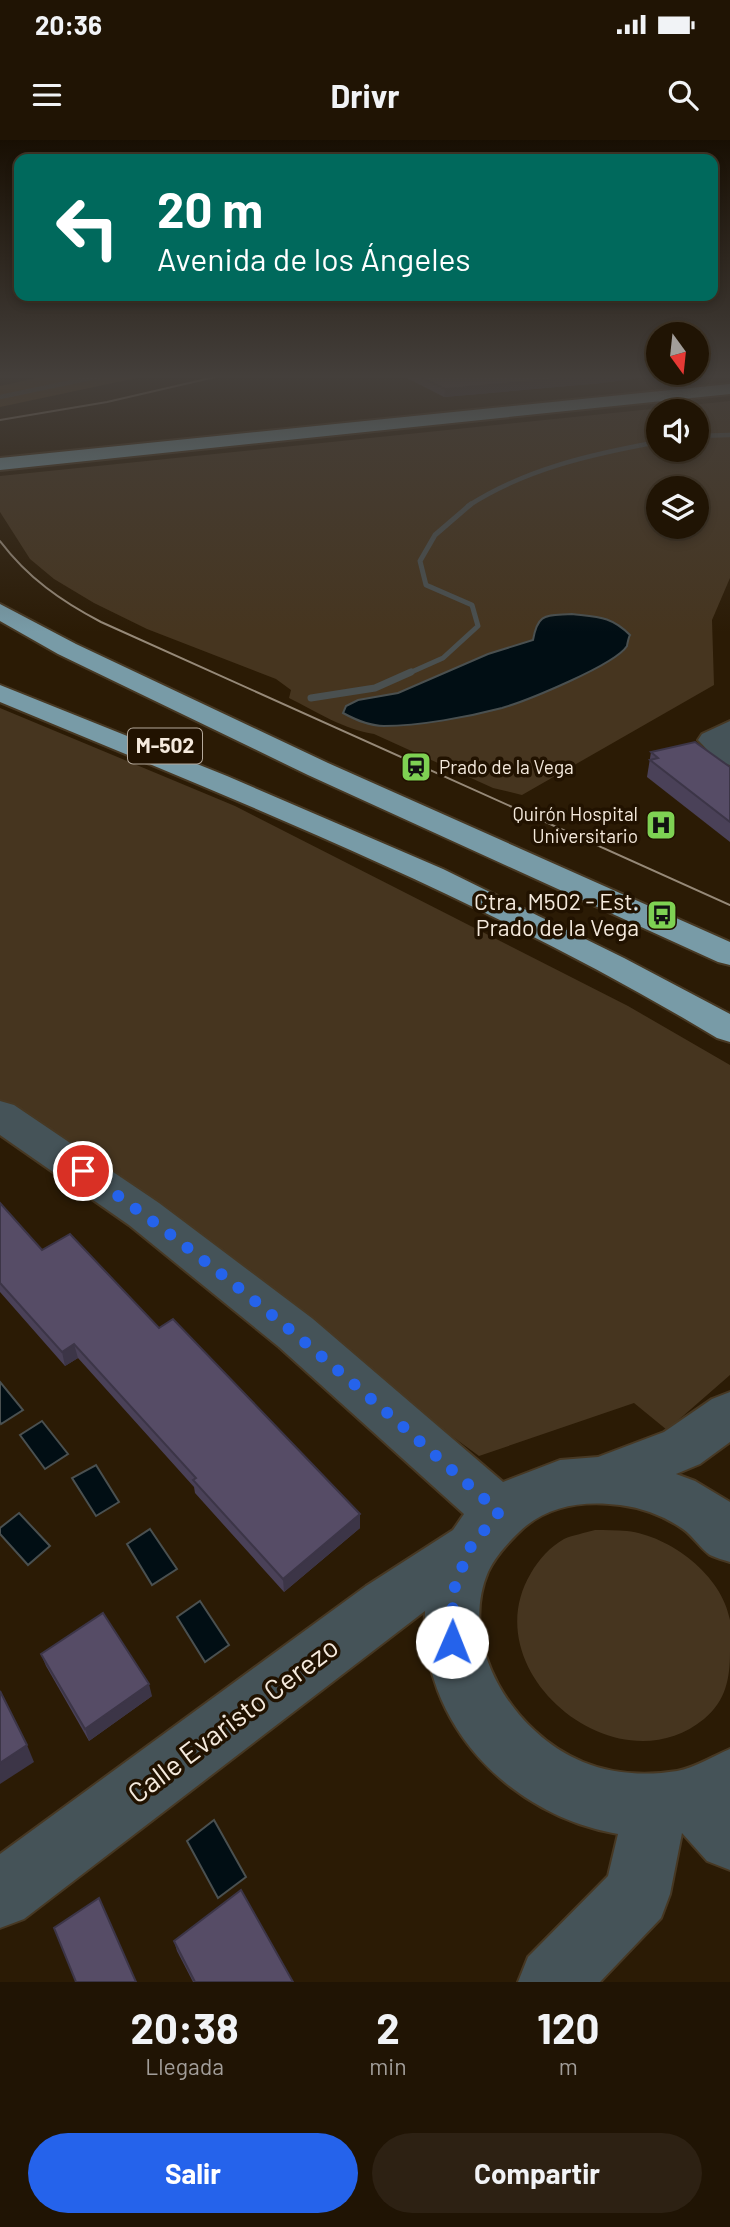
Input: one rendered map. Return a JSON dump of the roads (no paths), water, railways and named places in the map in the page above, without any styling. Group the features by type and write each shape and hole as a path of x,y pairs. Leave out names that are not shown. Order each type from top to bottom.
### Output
{"highway":[{"path":"0,464 38,460"},
{"path":"0,471 107,460"},
{"name":"M-502","path":"0,611 67,649 318,769 730,955"},
{"name":"M-502","path":"0,640 318,769"},
{"name":"M-502","path":"0,668 143,734 328,829 521,919 685,1003 730,1030"},
{"name":"M-502","path":"0,693 328,829"}],"street":[{"path":"730,729 712,740 730,757"},
{"path":"0,1115 144,1214 296,1333 484,1531 453,1592 452,1642 468,1692 499,1740 544,1777 598,1800 702,1806"},
{"path":"602,1479 682,1448 730,1414"},
{"path":"602,1479 654,1488 702,1513 730,1537"},
{"name":"Calle Evaristo Cerezo","path":"0,1895 484,1531 529,1493 565,1481 602,1479"},
{"path":"553,1982 637,1895 702,1806"}],"waterway":[{"path":"470,505 512,482 577,460"},
{"path":"407,674 443,658 478,626 472,605 426,585 420,561 435,535 470,505"},
{"path":"311,698 375,688 411,672"}],"tram line":[{"path":"0,541 46,588 101,622 730,905"}],"place":[{"name":"Prado de la Vega","path":"416,767"},
{"name":"Quirón Hospital Universitario","path":"661,825"},
{"name":"Ctra. M502 - Est. Prado de la Vega","path":"662,915"}]}
